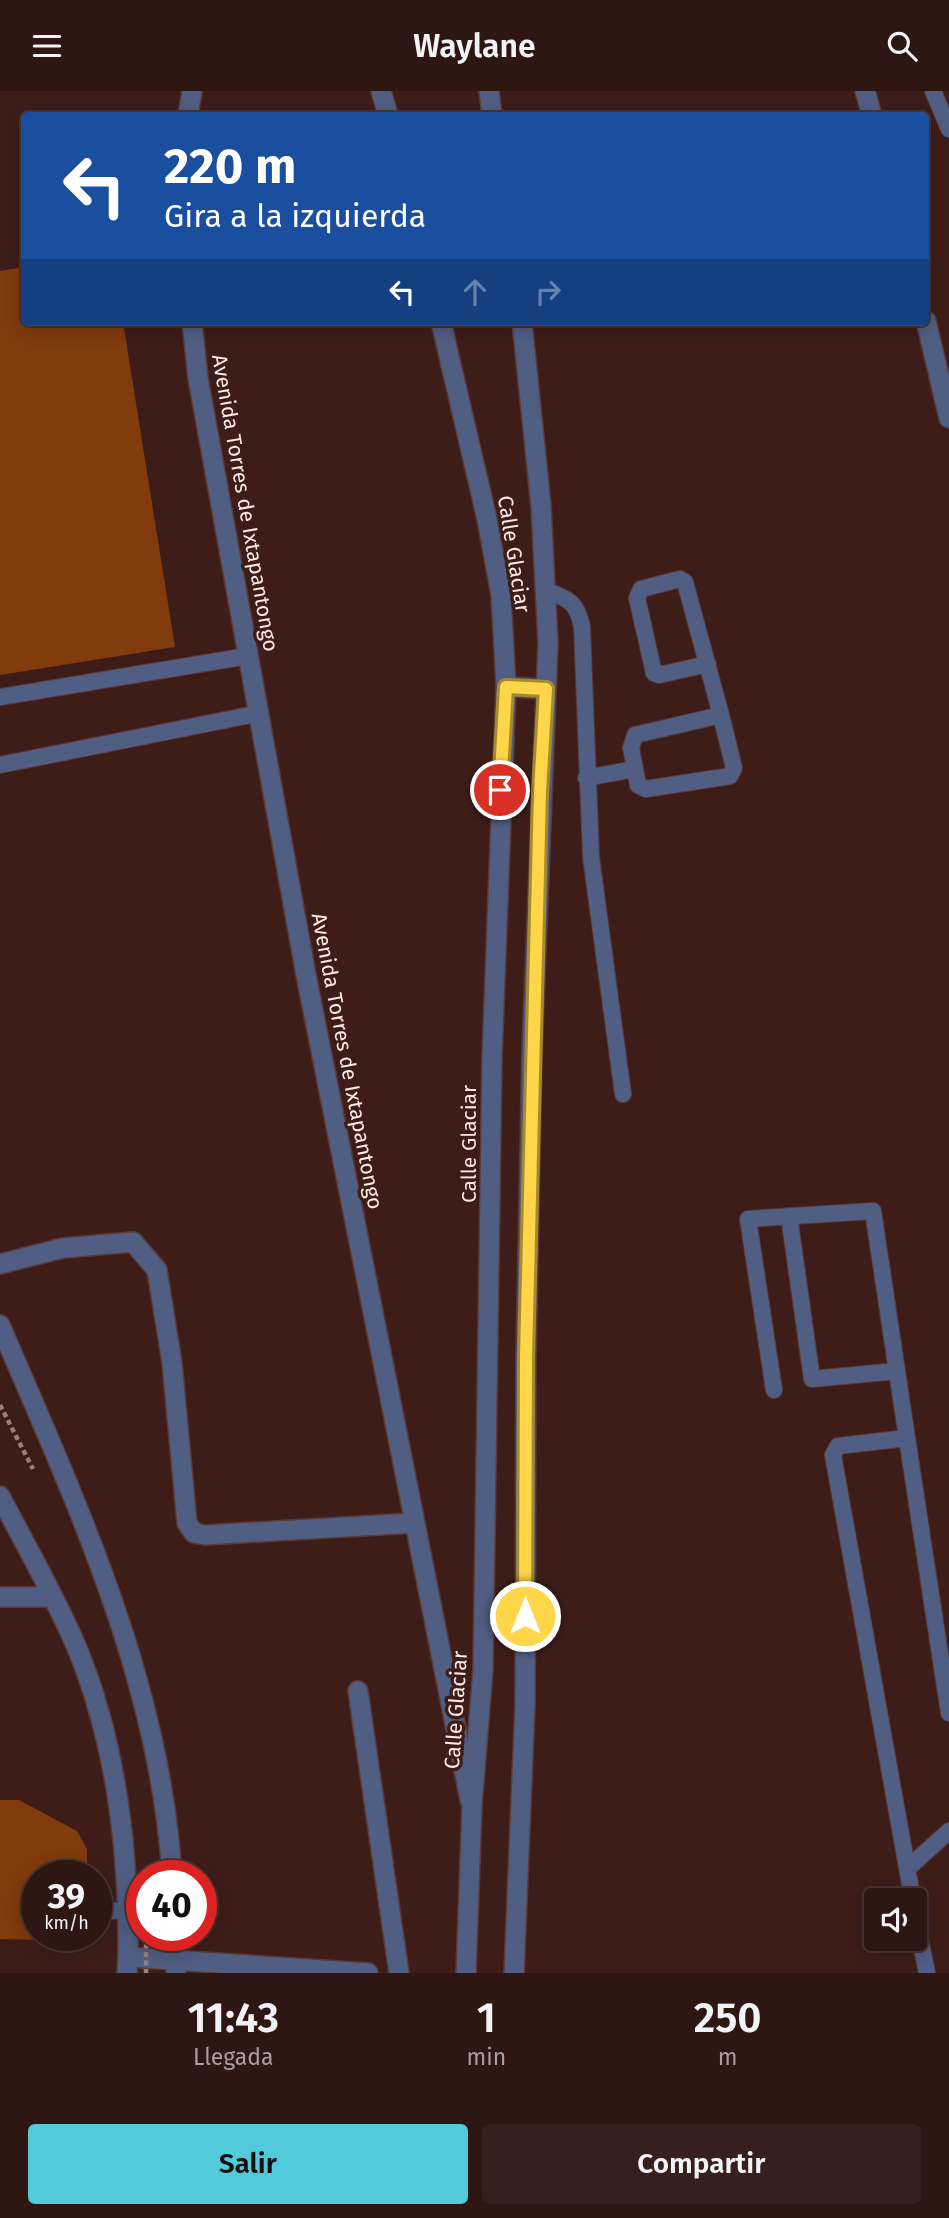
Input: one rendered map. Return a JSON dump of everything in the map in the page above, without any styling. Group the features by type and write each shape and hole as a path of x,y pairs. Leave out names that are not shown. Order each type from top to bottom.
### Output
{"street":[{"path":"188,112 192,91"},
{"path":"381,91 387,112"},
{"path":"489,91 492,112"},
{"path":"865,91 871,112"},
{"name":"Avenida Torres de Ixtapantongo","path":"192,326 198,378 306,975 472,1805"},
{"name":"Calle Glaciar","path":"442,326 487,519 501,595 506,687 492,1057 483,1670 472,1805 466,1973"},
{"name":"Calle Glaciar","path":"514,1973 525,1705 526,1357 547,591 522,326"},
{"path":"927,326 949,418"},
{"path":"506,687 546,689"},
{"path":"0,1263 63,1248 133,1242 158,1270 172,1363 187,1523 194,1533 205,1535 414,1523"},
{"path":"0,1325 101,1563 145,1708 171,1860"},
{"path":"0,1496 52,1597 86,1672 115,1781 126,1890"},
{"path":"0,1597 52,1597"},
{"path":"358,1691 399,1973"},
{"path":"128,1965 368,1973"}],"lane":[{"path":"929,112 939,95"},
{"path":"939,95 949,129"},
{"path":"708,664 659,675 654,673 638,599 641,589 680,579 685,582 708,664 721,715 734,768 730,776 646,789 638,785 631,748 635,735 721,715"},
{"path":"547,591 570,599 578,608 582,627 591,857 623,1094"},
{"path":"0,697 248,656"},
{"path":"0,765 260,713"},
{"path":"586,778 635,769"},
{"path":"774,1390 748,1219 873,1211 949,1713"},
{"path":"789,1216 811,1379 897,1371"},
{"path":"907,1439 838,1446 833,1455 911,1888"},
{"path":"907,1869 949,1831"},
{"path":"923,1951 927,1973"}],"path":[{"path":"146,1951 146,1973"}],"building":[{"path":"21,268 21,326 124,326 175,647 0,675 0,271"},
{"path":"0,1800 19,1800 77,1831 87,1849 87,1860 21,1860 21,1939 0,1939"}],"route":[{"path":"500,790 506,687 546,689 540,792 526,1357 525,1616"}]}
